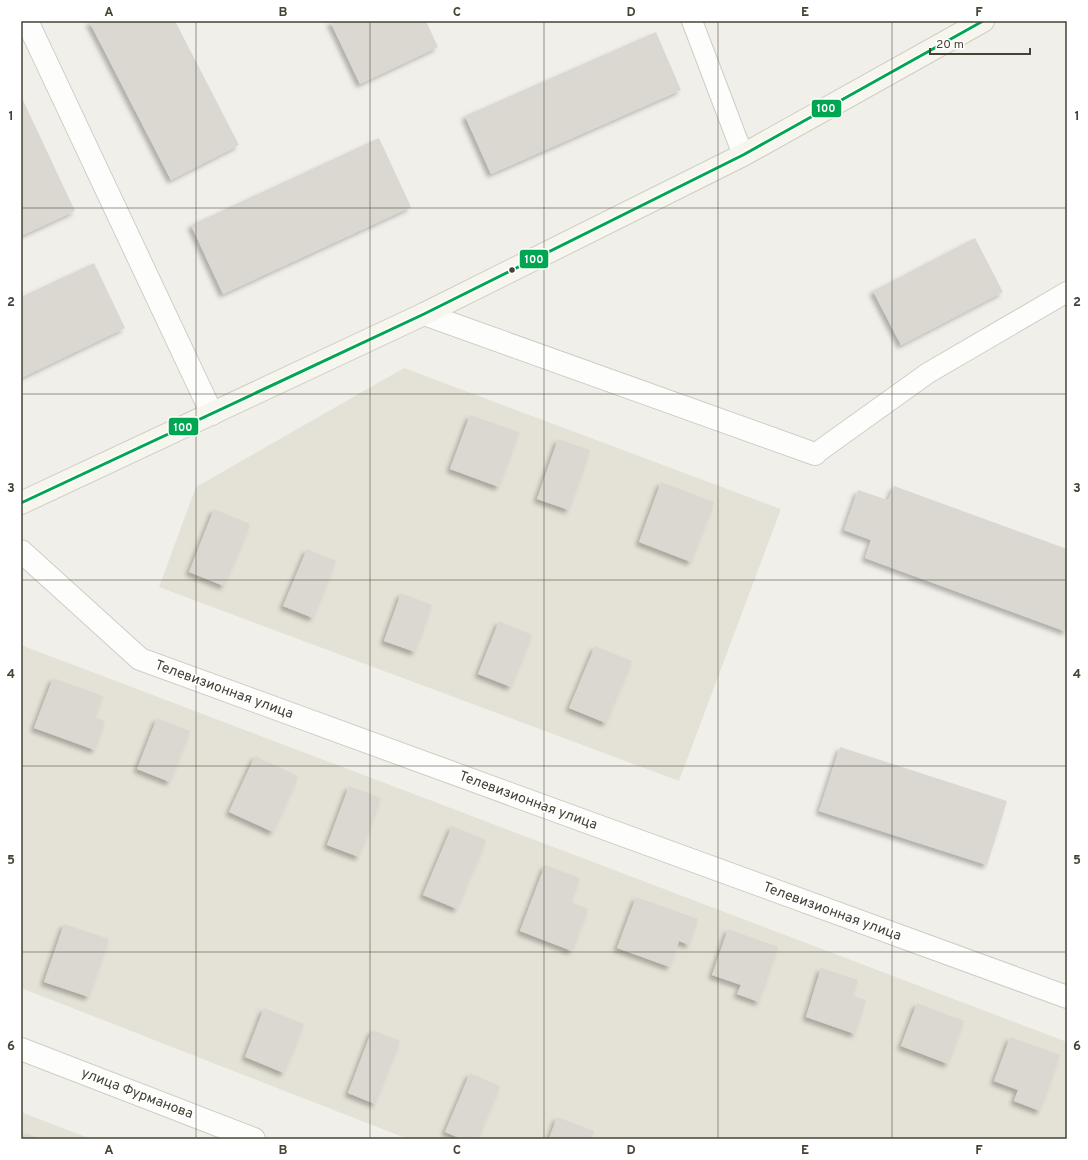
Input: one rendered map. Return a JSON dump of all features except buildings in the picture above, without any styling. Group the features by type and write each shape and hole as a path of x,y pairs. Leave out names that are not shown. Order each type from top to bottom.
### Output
{"main road":[{"path":"21,504 424,314 743,155 983,21"}],"street":[{"path":"27,21 212,414"},
{"path":"424,314 815,454"},
{"name":"Телевизионная улица","path":"21,551 140,659 1067,997"},
{"name":"улица Фурманова","path":"21,1049 254,1139"}],"lane":[{"path":"692,21 743,155"},
{"path":"815,454 928,373 1067,292"}],"shaded area":[{"path":"404,368 781,509 679,781 159,587 196,487"},
{"path":"21,645 1067,1042 1067,1139 408,1139 21,988"},
{"path":"21,1112 91,1139 21,1139"}],"transit line":[{"name":"100","path":"21,503 424,314 743,155 983,21"}]}
